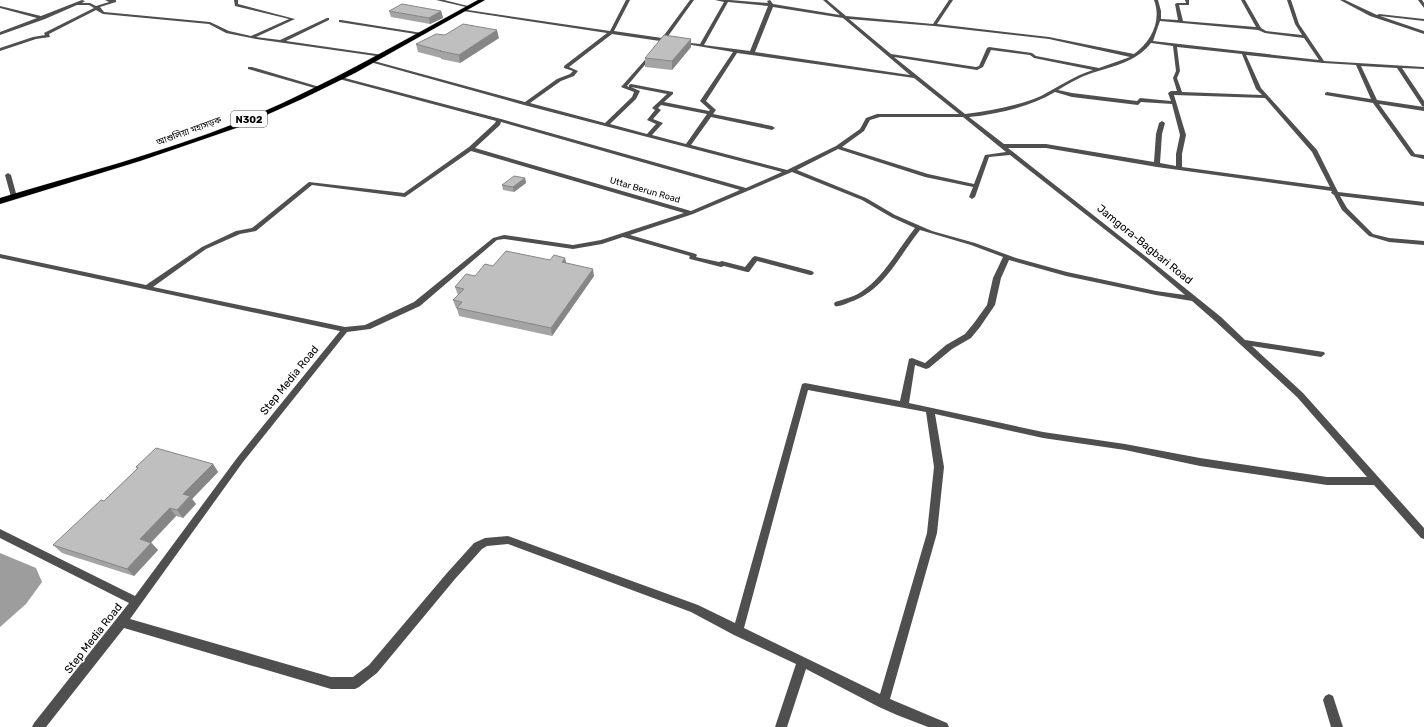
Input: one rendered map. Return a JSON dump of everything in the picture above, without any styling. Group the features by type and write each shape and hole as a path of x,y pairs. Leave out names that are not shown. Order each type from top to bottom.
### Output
{"highway":[{"name":"আশুলিয়া মহাসড়ক","path":"0,201 181,145 272,110 372,62 482,0"}],"street":[{"path":"0,34 86,0"},
{"path":"0,50 35,38 39,39 48,36 46,34 67,25 97,8 115,1 107,0"},
{"path":"236,0 236,5 293,19 252,37"},
{"path":"438,0 467,8 610,32 915,77"},
{"path":"526,104 559,80 572,75 576,71 566,67 610,32 628,0"},
{"path":"658,46 692,0"},
{"path":"717,0 770,3 846,18 934,25 1049,38 1134,56"},
{"name":"Jamgora-Bagbari Road","path":"825,0 915,77 1147,260 1243,342 1300,395 1424,535"},
{"path":"934,25 951,0"},
{"path":"691,213 790,171 838,147 862,130 868,119 879,115 965,115 990,112 1044,96 1081,75 1115,65 1134,56 1150,42 1160,16 1156,0"},
{"path":"1181,22 1177,4 1188,4 1187,0"},
{"path":"1243,0 1259,29"},
{"path":"1289,0 1297,24 1323,62"},
{"path":"1342,0 1370,14 1424,33"},
{"path":"1420,0 1424,7"},
{"path":"701,46 728,1"},
{"path":"752,53 770,3"},
{"path":"78,4 90,4 103,13 210,23 228,32 252,37 383,56"},
{"path":"0,7 43,18"},
{"path":"1370,14 1424,20"},
{"path":"281,41 327,19"},
{"path":"1159,20 1259,29 1265,32 1306,37"},
{"path":"341,21 422,34"},
{"path":"1150,42 1323,62 1424,68"},
{"path":"1175,45 1178,71 1175,78 1180,93"},
{"path":"891,55 977,69 980,67 989,48 1032,54 1034,57 1100,70"},
{"path":"626,85 654,51"},
{"path":"687,146 714,110 703,101 736,51"},
{"path":"1243,52 1254,82 1315,151 1331,180 1334,191 1344,209 1371,235 1389,240 1424,243"},
{"path":"372,62 606,126 790,171 864,199 893,216 919,227 1007,257 1066,274 1156,293 1194,299"},
{"path":"1358,65 1375,102 1413,155 1424,157"},
{"path":"1398,66 1424,105"},
{"path":"250,68 320,88"},
{"path":"341,78 499,120 747,190"},
{"path":"606,126 634,98 637,91 624,87 626,85"},
{"path":"626,85 671,93 655,108 658,110 650,120 660,123 648,136"},
{"path":"1053,90 1072,95 1138,103 1140,100 1174,103"},
{"path":"1179,168 1179,154 1183,136 1171,93 1266,97"},
{"path":"1327,94 1424,109"},
{"path":"660,103 772,128"},
{"path":"146,288 204,248 238,232 254,230 311,183 394,194 405,194 471,148 498,124 499,120"},
{"path":"1157,165 1159,134 1162,123"},
{"path":"1004,146 1046,146 1157,165 1424,204"},
{"path":"838,147 927,176 976,186"},
{"name":"Uttar Berun Road","path":"471,148 691,213"},
{"path":"972,197 987,156 1012,153"},
{"path":"8,175 14,197"},
{"name":"Uttar Berun Road","path":"345,330 367,327 417,304 495,239 504,237 573,247 602,242 691,213"},
{"path":"838,304 865,293 898,258 909,238 919,227"},
{"path":"623,235 694,255 692,258 721,265 722,263 748,270 755,258 810,273"},
{"path":"0,256 345,330"},
{"path":"904,405 912,361 926,366 949,347 968,336 991,305 997,278 1007,257"},
{"name":"Step Media Road","path":"38,727 122,622 240,460 345,330"},
{"path":"1243,342 1321,354"},
{"path":"738,631 806,386 971,418 989,424 1125,447 1200,462 1327,481 1377,481"},
{"path":"883,703 932,533 939,467 930,410"},
{"path":"0,533 137,602"},
{"path":"122,622 331,684 355,683 373,669 478,546 485,542 508,540 694,608 883,703 943,727"},
{"path":"781,727 802,662"},
{"path":"1329,700 1337,727"}],"shaded area":[{"path":"0,553 36,568 42,582 26,604 0,627"}],"building":[{"path":"402,4 441,11 429,18 389,11"},
{"path":"463,24 497,30 459,55 416,44 436,34 445,35"},
{"path":"664,35 691,39 672,61 645,58"},
{"path":"514,176 525,178 513,187 502,185"},
{"path":"506,251 550,260 554,255 565,258 562,262 593,269 551,328 457,308 462,302 453,300 464,289 455,287 466,274 475,276 485,264 493,266"},
{"path":"156,448 213,464 183,494 190,496 177,510 170,508 140,539 151,543 127,569 53,545 101,500 104,501"}]}
